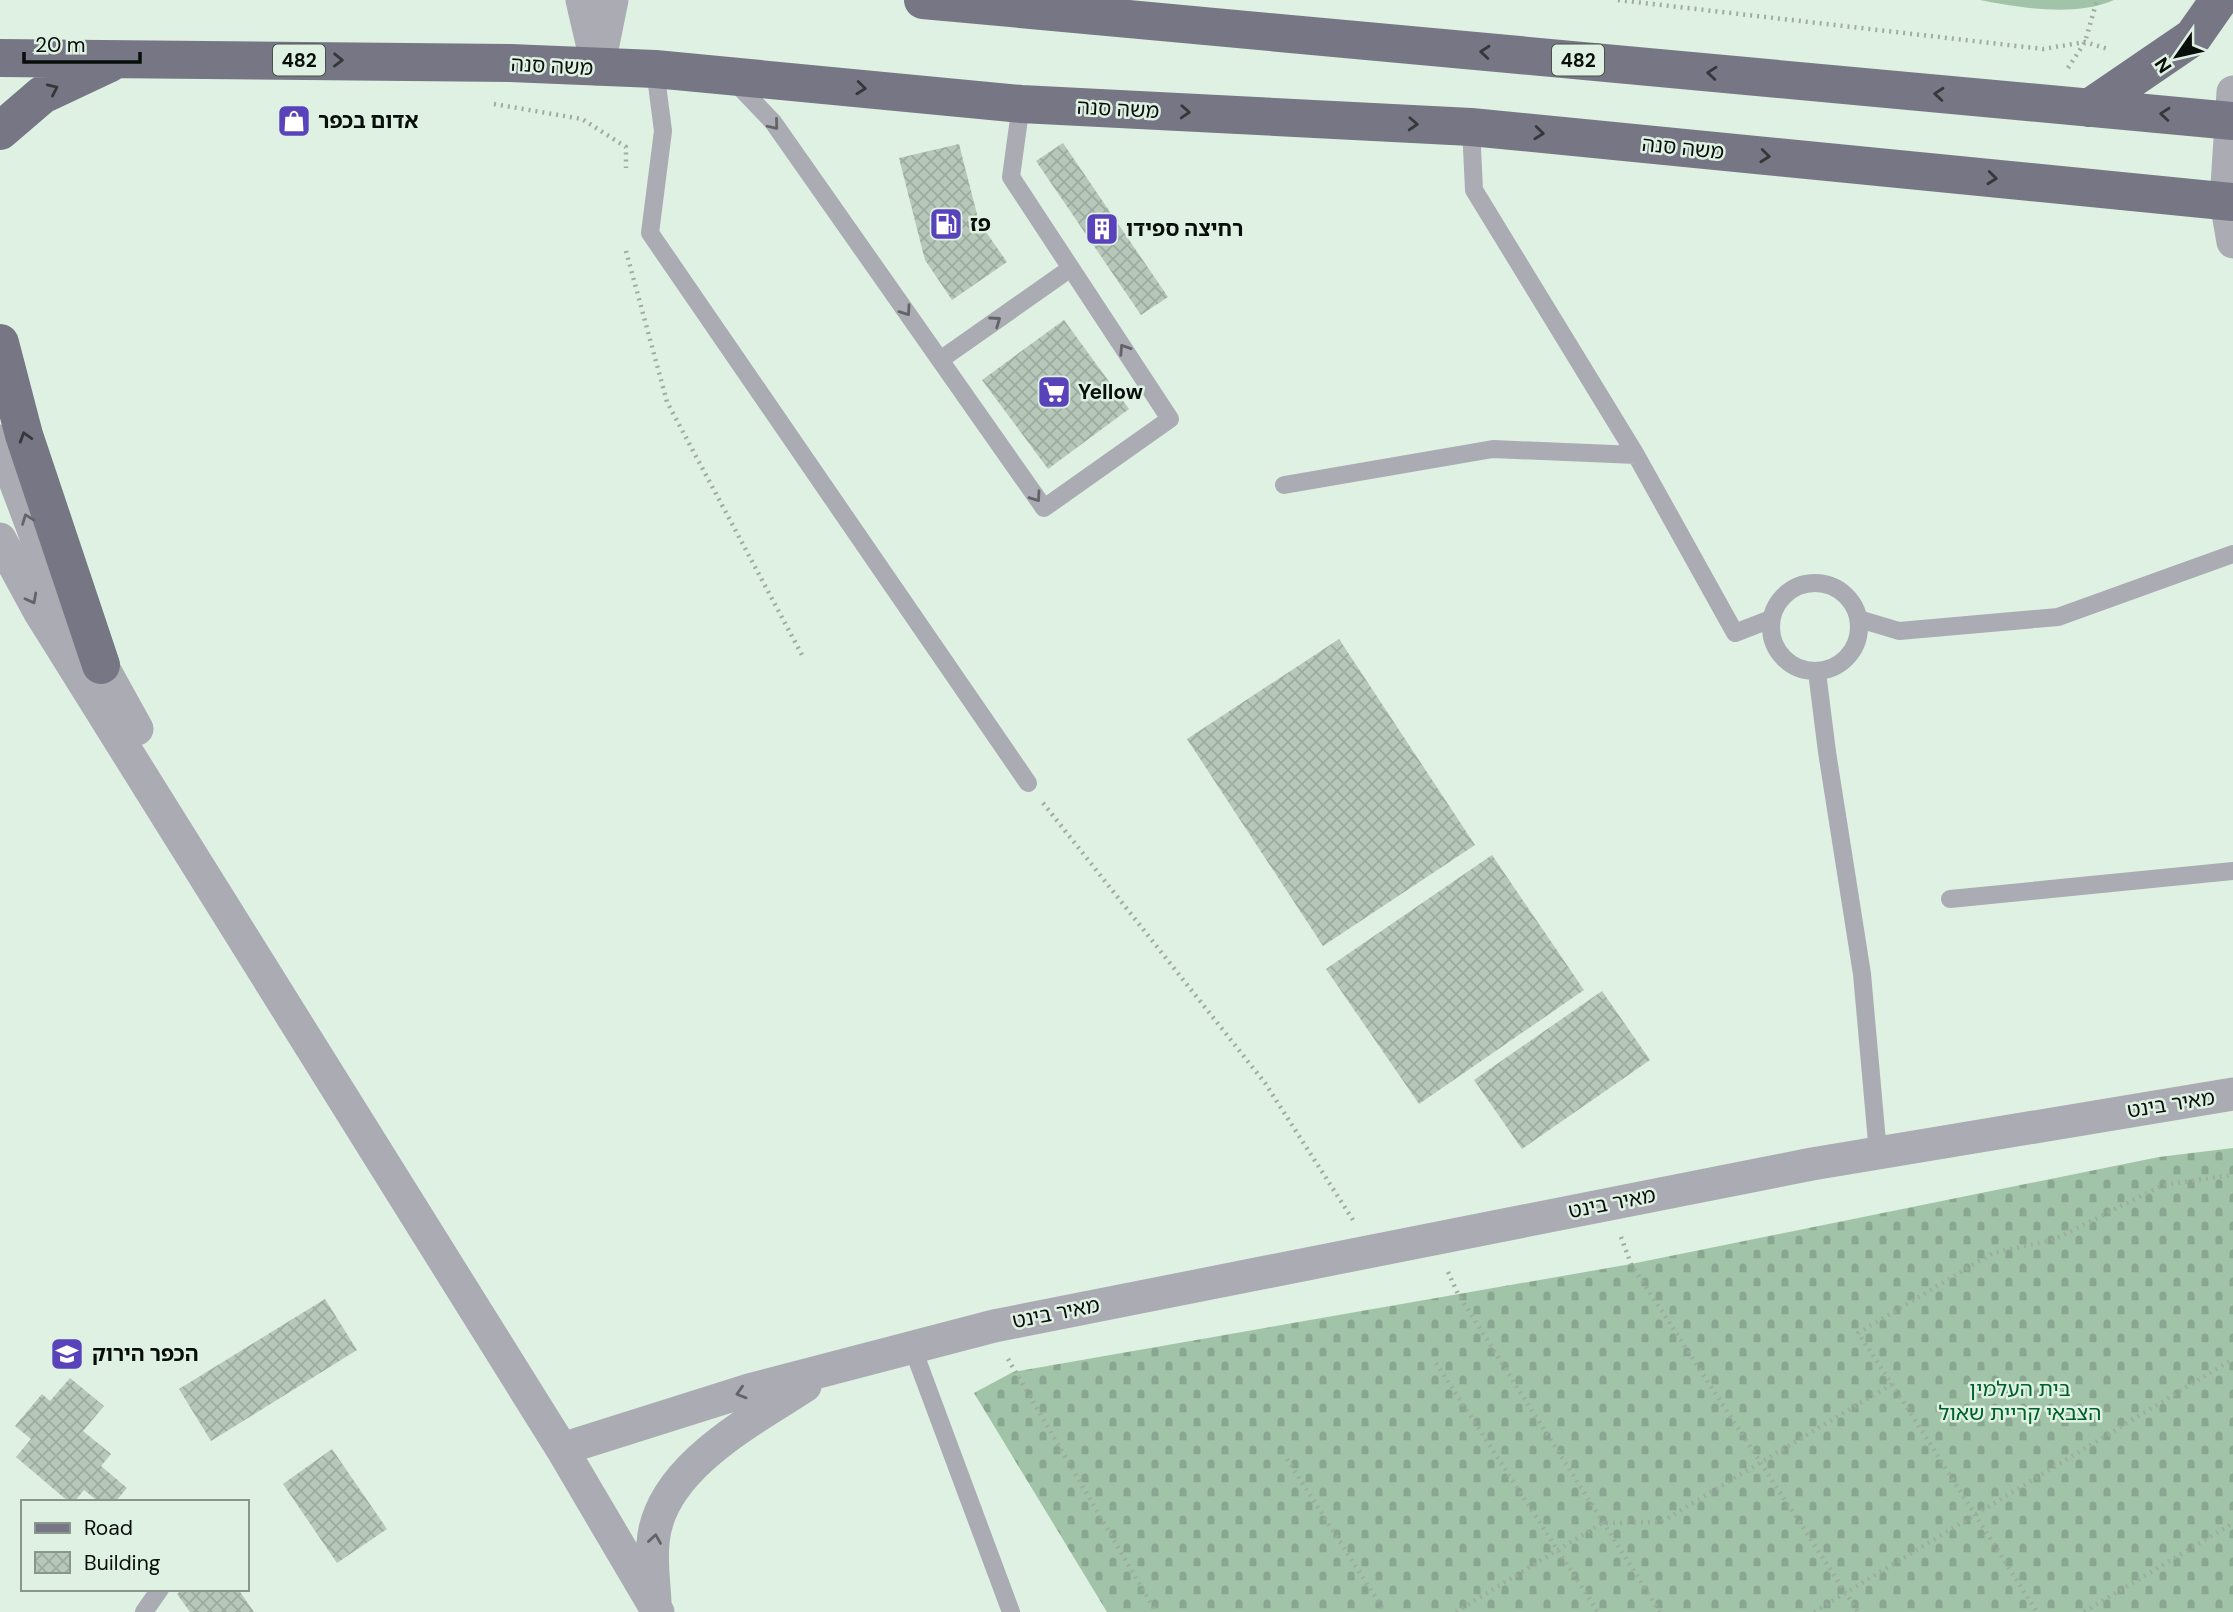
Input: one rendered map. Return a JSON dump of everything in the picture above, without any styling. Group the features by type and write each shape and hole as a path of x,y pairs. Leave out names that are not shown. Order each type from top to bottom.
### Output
{"main road":[{"name":"482","path":"923,0 2089,108 2232,112"},
{"path":"2089,108 2193,37 2219,0"},
{"name":"משה סנה","path":"0,58 124,57 510,63 598,69 656,69 1021,104 1471,127 2230,202"},
{"path":"0,131 42,94 124,57"},
{"path":"0,343 24,435 101,665"}],"street":[{"path":"582,0 598,69"},
{"path":"598,69 612,0"},
{"path":"2232,112 2230,202 2233,242"},
{"path":"0,441 35,538 101,665 197,834 261,971"},
{"path":"0,539 39,611 261,971 562,1449 656,1609"},
{"name":"מאיר בינט","path":"562,1449 749,1390 994,1326 1878,1153 2233,1094"},
{"path":"656,1609 653,1541 663,1506 691,1467 732,1433 831,1370"}],"lane":[{"path":"656,69 663,131 650,233 1028,783"},
{"path":"728,75 773,122 1044,509 1170,419 1011,177 1021,104"},
{"path":"1471,127 1474,190 1636,455 1735,633 1771,618"},
{"path":"940,360 1071,268"},
{"path":"1284,485 1493,449 1636,455"},
{"path":"1859,619 1899,631 2058,617 2233,554"},
{"path":"1818,583 1843,593 1853,605 1859,619 1859,636 1854,650 1842,663 1817,673 1793,667 1781,657 1770,634 1774,608 1788,591 1802,584 1818,583"},
{"path":"1817,673 1826,752 1862,974 1878,1153"},
{"path":"1950,900 2233,871"},
{"path":"913,1349 1011,1612"},
{"path":"144,1612 159,1591"}],"path":[{"path":"1618,0 2043,49 2084,42"},
{"path":"2044,104 2084,42 2097,0"},
{"path":"582,119 626,147 626,175"},
{"path":"626,245 626,259 667,402 802,655"},
{"path":"1028,783 1265,1083 1373,1251"},
{"path":"2037,1612 1858,1333 1993,1253 2053,1240 2163,1185 2233,1175"},
{"path":"1609,1204 1631,1264 1858,1612"},
{"path":"1433,1239 1458,1294 1660,1612"},
{"path":"994,1326 1013,1372 1156,1612"},
{"path":"1814,1612 2233,1359"},
{"path":"1436,1363 1598,1612"},
{"path":"1456,1612 1602,1523 1661,1522 1892,1384"},
{"path":"1287,1459 1385,1612"},
{"path":"2084,1612 2233,1523"}],"green space":[{"path":"1980,0 2114,0 2065,10 2013,6"},
{"name":"בית העלמין הצבאי קריית שאול","path":"2233,1148 2233,1612 1107,1612 974,1393 1013,1372 1631,1264 2159,1157"}],"building":[{"name":"רחיצה ספידו","path":"1063,143 1168,297 1141,315 1036,161"},
{"path":"959,144 979,222 1007,262 952,300 925,260 899,158"},
{"path":"1064,320 1129,409 1048,469 982,380"},
{"path":"1339,639 1475,845 1323,946 1187,739"},
{"path":"1492,855 1584,990 1419,1104 1326,969"},
{"path":"1602,991 1650,1060 1522,1149 1474,1080"},
{"path":"325,1299 357,1350 211,1441 179,1389"},
{"path":"70,1378 104,1406 83,1431 111,1454 101,1466 127,1488 117,1500 96,1500 84,1490 76,1500 67,1500 16,1457 31,1439 15,1426 42,1394 50,1401"},
{"path":"332,1449 387,1529 337,1563 283,1484"},
{"path":"181,1591 239,1591 254,1612 190,1612 177,1594"}],"place":[{"name":"אדום בכפר","path":"294,121"},
{"name":"פז","path":"946,224"},
{"name":"רחיצה ספידו","path":"1102,229"},
{"name":"Yellow","path":"1054,392"},
{"name":"הכפר הירוק","path":"67,1354"}]}
